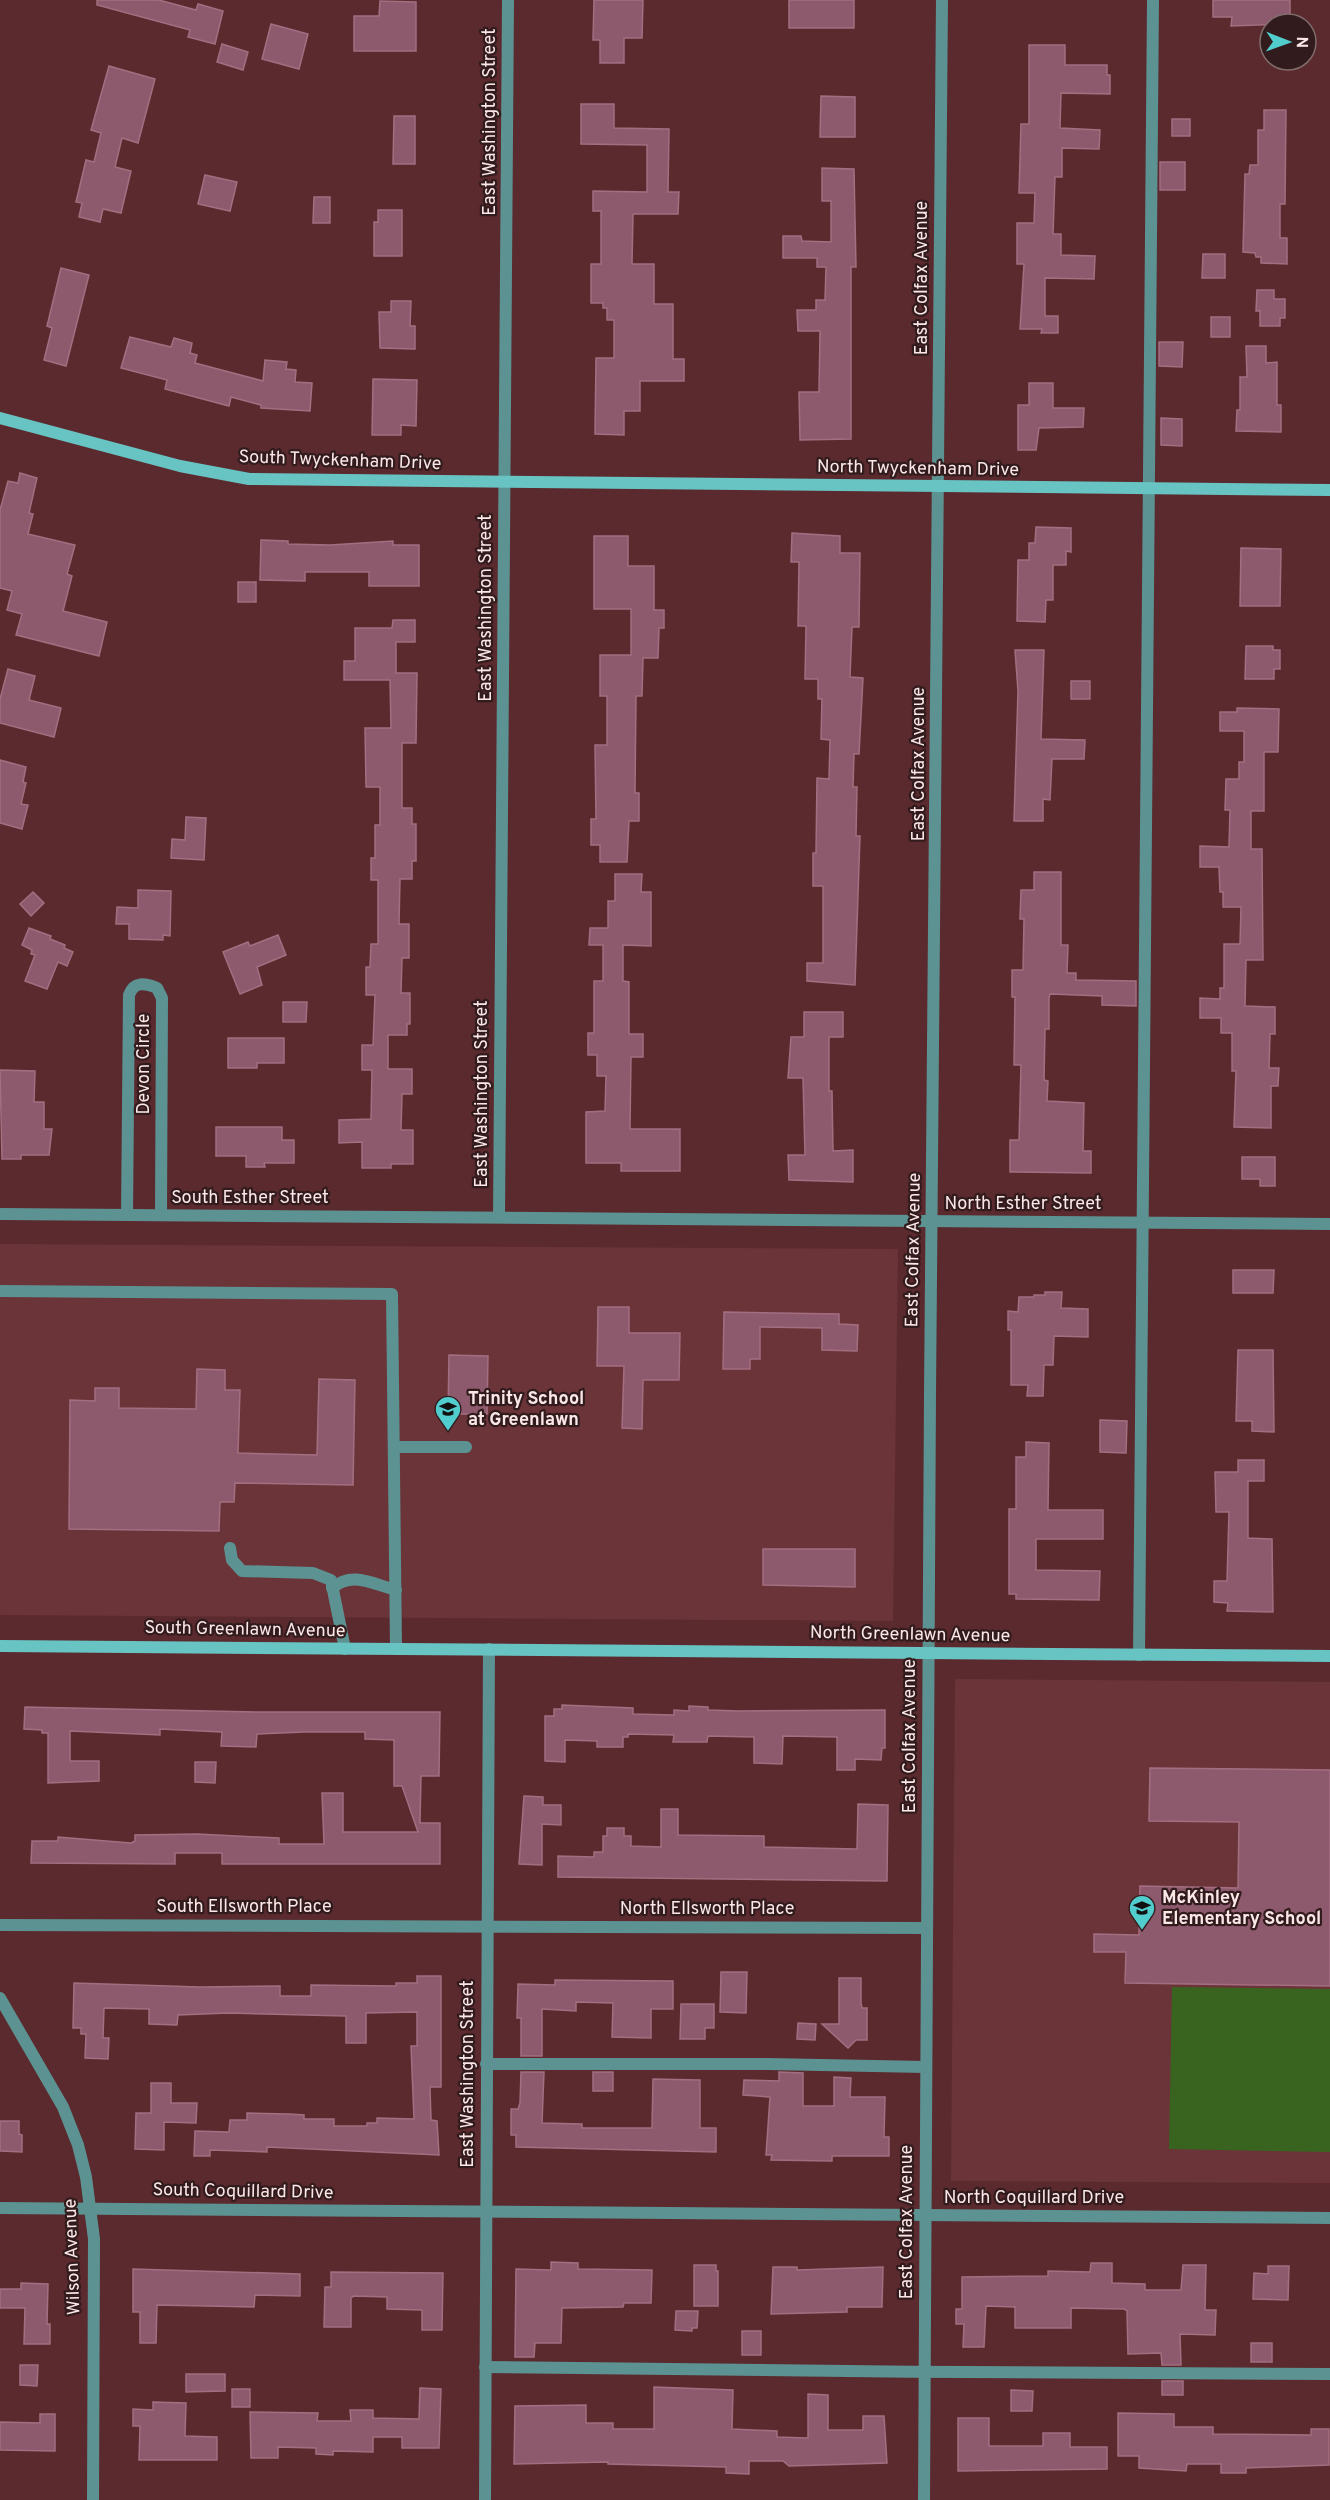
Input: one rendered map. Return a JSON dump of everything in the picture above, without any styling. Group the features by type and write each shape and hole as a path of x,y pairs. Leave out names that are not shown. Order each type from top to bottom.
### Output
{"street":[{"name":"East Washington Street","path":"499,1217 508,0"},
{"name":"East Colfax Avenue","path":"924,2500 928,1653 942,0"},
{"path":"1139,1655 1153,0"},
{"name":"South Twyckenham Drive","path":"0,418 180,465 249,479 505,483"},
{"name":"North Twyckenham Drive","path":"505,483 1330,490"},
{"name":"Devon Circle","path":"127,1215 129,995 131,988 137,984 148,984 157,988 162,998 161,1215"},
{"name":"South Esther Street","path":"0,1214 499,1217"},
{"name":"North Esther Street","path":"499,1217 1330,1224"},
{"path":"0,1291 392,1294 396,1648"},
{"path":"394,1448 466,1447"},
{"path":"230,1548 232,1560 242,1571 313,1573 331,1580 345,1649"},
{"path":"332,1588 342,1580 354,1578 396,1590"},
{"name":"South Greenlawn Avenue","path":"0,1646 489,1649"},
{"name":"East Washington Street","path":"485,2500 489,1649"},
{"name":"North Greenlawn Avenue","path":"489,1649 1330,1656"},
{"name":"South Ellsworth Place","path":"0,1924 487,1926"},
{"name":"North Ellsworth Place","path":"487,1926 927,1928"},
{"name":"Wilson Avenue","path":"0,1998 63,2107 81,2153 94,2239 93,2500"},
{"path":"486,2064 768,2064 926,2067"},
{"name":"South Coquillard Drive","path":"0,2208 486,2212"},
{"name":"North Coquillard Drive","path":"486,2212 1330,2218"},
{"path":"485,2367 776,2372 924,2370 1330,2374"}],"shaded area":[{"name":"Trinity School at Greenlawn","path":"0,1244 898,1249 893,1621 0,1615"},
{"name":"McKinley Elementary School","path":"955,1679 1330,1682 1330,2183 951,2181"}],"green space":[{"path":"1172,1987 1330,1989 1330,2152 1169,2149"}],"building":[{"path":"97,0 159,0 196,10 198,4 223,11 215,44 188,37 190,30 97,5"},
{"path":"594,0 643,0 642,38 624,38 624,63 600,63 600,40 593,40"},
{"path":"789,0 854,0 854,28 789,28"},
{"path":"1213,0 1290,0 1290,12 1258,12 1258,25 1231,26 1232,17 1213,17"},
{"path":"380,1 416,2 416,51 354,51 354,16 379,16"},
{"path":"271,24 308,34 299,69 262,59"},
{"path":"222,44 248,52 243,70 217,62"},
{"path":"1029,45 1065,45 1065,65 1107,65 1107,75 1110,75 1110,94 1061,93 1060,128 1100,130 1099,149 1062,148 1062,177 1055,177 1053,234 1061,234 1061,255 1095,256 1094,279 1045,278 1045,316 1058,316 1058,333 1041,333 1042,329 1020,329 1024,264 1017,264 1017,223 1034,223 1035,193 1019,193 1021,124 1029,124"},
{"path":"109,66 155,79 138,143 122,138 115,167 131,171 121,213 103,209 100,222 79,217 82,203 76,202 86,160 94,162 101,133 91,130"},
{"path":"821,96 855,97 855,137 820,137"},
{"path":"581,104 614,104 614,128 669,129 668,192 679,192 678,214 633,214 632,264 654,264 654,304 673,304 673,359 684,359 684,381 640,381 640,411 624,411 624,435 595,434 596,358 614,358 614,320 607,320 607,308 603,308 603,303 591,303 591,264 601,264 601,211 593,211 593,191 647,192 647,145 581,144"},
{"path":"1264,110 1286,110 1285,204 1280,204 1280,238 1287,238 1287,264 1261,263 1261,257 1256,257 1255,253 1243,252 1245,174 1249,174 1250,165 1258,165 1258,130 1264,130"},
{"path":"394,116 415,116 415,164 393,164"},
{"path":"1172,119 1190,119 1190,136 1172,136"},
{"path":"1160,162 1185,162 1185,190 1160,190"},
{"path":"822,168 854,169 856,267 851,267 851,439 800,440 799,392 819,392 820,331 798,331 797,310 816,310 816,300 825,300 826,267 817,267 817,258 783,258 783,236 801,236 802,241 831,242 831,201 822,201"},
{"path":"205,175 237,182 230,211 198,204"},
{"path":"314,197 330,197 330,223 313,223"},
{"path":"378,210 402,210 402,256 374,256 374,222 378,222"},
{"path":"1203,254 1225,254 1225,278 1202,278"},
{"path":"61,268 89,275 66,366 44,360 52,328 47,326"},
{"path":"1257,290 1274,290 1274,299 1285,299 1285,318 1280,318 1280,326 1260,326 1260,311 1256,311"},
{"path":"391,301 411,301 410,326 415,326 415,349 380,348 379,312 391,312"},
{"path":"1211,317 1230,317 1230,337 1211,337"},
{"path":"130,337 171,347 174,338 192,343 190,353 197,355 195,363 263,381 265,360 287,362 286,369 296,370 295,382 312,383 310,411 261,408 261,405 231,397 229,406 165,389 167,380 121,368"},
{"path":"1159,342 1183,342 1182,367 1159,366"},
{"path":"1246,346 1266,346 1266,363 1277,362 1277,405 1281,405 1281,432 1236,431 1237,410 1240,410 1240,377 1247,377"},
{"path":"373,379 417,380 416,426 401,425 401,435 372,435"},
{"path":"1029,383 1053,383 1053,408 1084,408 1083,427 1039,428 1036,450 1018,450 1018,405 1029,405"},
{"path":"1161,418 1182,419 1182,446 1161,445"},
{"path":"20,473 37,478 29,513 33,514 28,534 75,545 67,574 72,576 63,611 107,622 99,656 16,635 22,614 7,610 12,591 0,588 0,510 8,481 18,483"},
{"path":"1036,527 1071,528 1071,552 1066,551 1066,565 1053,565 1053,600 1046,600 1045,622 1017,621 1018,560 1029,560 1029,543 1035,543"},
{"path":"792,533 840,536 840,553 860,553 859,627 852,627 850,677 863,678 859,754 854,754 853,787 857,787 856,836 860,836 855,985 807,981 807,963 823,963 823,886 813,886 813,853 816,853 817,778 829,779 830,740 821,739 822,699 818,699 818,679 805,679 806,626 798,626 799,562 791,562"},
{"path":"594,536 628,536 628,566 654,566 654,610 664,610 664,628 659,628 658,658 643,658 642,696 636,696 635,793 639,793 639,821 629,821 627,862 600,862 600,845 591,845 591,819 596,819 595,745 607,745 607,696 600,696 600,655 631,655 631,609 594,609"},
{"path":"261,540 288,541 288,544 330,545 393,541 393,545 419,545 419,586 369,586 369,572 305,572 305,581 260,580"},
{"path":"1241,548 1281,549 1280,606 1240,606"},
{"path":"238,582 256,582 256,602 238,602"},
{"path":"393,620 415,620 415,642 396,642 396,673 417,673 416,743 402,743 402,808 412,808 412,824 416,824 416,861 412,861 412,879 400,879 399,924 409,924 409,958 402,958 401,993 410,993 410,1024 407,1024 407,1035 388,1035 388,1069 412,1069 412,1094 402,1094 401,1130 413,1130 413,1164 391,1164 391,1168 362,1168 362,1142 339,1143 339,1120 371,1119 372,1070 362,1070 362,1045 373,1045 375,995 366,995 366,967 370,967 371,944 378,944 378,880 371,880 371,858 375,858 375,825 380,825 380,787 366,787 365,728 391,728 390,680 344,680 344,661 355,661 355,628 392,628"},
{"path":"1246,646 1273,646 1273,650 1280,650 1280,669 1274,669 1274,679 1245,679"},
{"path":"1015,650 1044,650 1041,739 1085,740 1084,759 1052,759 1050,800 1043,799 1043,821 1014,821 1018,691"},
{"path":"8,669 35,676 29,700 61,708 54,737 0,723 0,699"},
{"path":"1071,681 1090,681 1090,699 1071,699"},
{"path":"1237,708 1279,709 1278,752 1264,752 1264,811 1251,811 1251,849 1262,849 1263,960 1246,960 1245,1006 1275,1007 1275,1034 1270,1034 1269,1068 1279,1068 1278,1086 1271,1086 1271,1128 1234,1127 1236,1071 1232,1071 1232,1033 1221,1033 1221,1018 1200,1018 1200,998 1220,999 1220,988 1224,988 1224,944 1240,944 1241,907 1223,907 1219,867 1200,867 1200,846 1229,847 1230,810 1225,810 1226,779 1239,779 1239,762 1244,762 1244,731 1220,731 1220,712 1237,712"},
{"path":"0,760 26,767 23,782 26,783 21,804 28,805 22,829 0,823"},
{"path":"186,817 206,818 204,860 171,858 172,839 185,840"},
{"path":"1034,872 1061,872 1061,945 1068,945 1067,973 1076,973 1076,980 1136,981 1136,1006 1102,1005 1102,996 1050,994 1049,998 1049,1029 1045,1029 1044,1080 1048,1081 1047,1101 1084,1103 1083,1151 1091,1151 1091,1173 1010,1172 1010,1140 1019,1140 1021,1065 1014,1065 1015,997 1012,997 1012,970 1023,970 1024,919 1020,919 1021,890 1034,890"},
{"path":"615,874 642,874 641,892 651,892 651,946 623,945 623,981 629,982 629,1034 643,1034 643,1057 631,1057 630,1129 680,1129 680,1171 621,1171 621,1163 586,1163 586,1112 605,1111 606,1076 597,1076 597,1055 588,1055 588,1033 594,1033 594,981 603,981 603,945 589,945 590,928 608,928 608,901 615,901"},
{"path":"138,890 171,891 170,936 163,935 163,940 129,939 129,924 116,924 117,907 138,908"},
{"path":"33,892 44,903 31,916 20,904"},
{"path":"29,928 51,936 50,939 65,945 64,948 73,952 67,966 58,962 47,989 25,981 35,955 31,954 32,950 22,945"},
{"path":"278,935 286,955 257,967 262,985 240,994 223,952 248,942 250,946"},
{"path":"283,1002 307,1002 306,1022 283,1022"},
{"path":"804,1012 843,1012 843,1037 829,1037 829,1091 832,1091 833,1151 853,1150 853,1182 789,1180 788,1155 805,1155 803,1078 788,1078 791,1037 804,1037"},
{"path":"228,1038 284,1038 284,1063 257,1063 257,1068 228,1068"},
{"path":"0,1070 35,1071 34,1102 44,1102 44,1129 52,1129 49,1155 21,1155 21,1159 2,1159"},
{"path":"216,1127 282,1127 282,1140 294,1140 294,1163 264,1163 265,1167 246,1167 246,1156 216,1156"},
{"path":"1242,1157 1275,1157 1275,1186 1260,1186 1260,1179 1242,1179"},
{"path":"1233,1270 1274,1270 1273,1293 1233,1293"},
{"path":"1045,1292 1062,1292 1061,1308 1088,1309 1088,1337 1054,1336 1053,1365 1044,1365 1043,1396 1027,1396 1028,1385 1011,1385 1011,1330 1008,1330 1008,1311 1018,1312 1019,1297 1045,1295"},
{"path":"598,1307 629,1307 629,1333 680,1333 679,1380 643,1380 642,1429 622,1428 624,1366 597,1366"},
{"path":"724,1312 839,1314 839,1324 858,1325 857,1351 822,1350 822,1328 760,1327 760,1359 750,1359 750,1369 723,1369"},
{"path":"1238,1350 1273,1350 1274,1432 1252,1431 1252,1421 1236,1421"},
{"path":"449,1355 488,1356 487,1414 448,1414"},
{"path":"197,1369 225,1370 225,1390 240,1390 238,1453 317,1455 319,1379 355,1380 353,1485 235,1483 234,1502 220,1502 219,1531 69,1529 70,1400 95,1401 95,1388 119,1388 119,1408 196,1409"},
{"path":"1100,1420 1127,1421 1126,1453 1100,1452"},
{"path":"1026,1442 1049,1443 1048,1510 1103,1510 1103,1539 1036,1539 1036,1570 1100,1571 1099,1600 1016,1599 1016,1594 1009,1594 1009,1509 1016,1509 1016,1457 1026,1457"},
{"path":"1238,1460 1264,1460 1264,1481 1248,1481 1248,1538 1272,1539 1273,1612 1227,1611 1228,1603 1214,1602 1214,1581 1227,1581 1229,1512 1216,1512 1215,1472 1238,1472"},
{"path":"763,1549 855,1549 855,1587 763,1585"},
{"path":"562,1705 633,1708 633,1714 674,1715 674,1710 689,1711 689,1706 708,1707 708,1710 739,1711 885,1710 885,1748 882,1748 881,1760 855,1759 855,1770 837,1770 837,1737 783,1736 782,1764 754,1763 754,1737 708,1736 707,1742 673,1742 674,1735 628,1734 628,1737 623,1737 623,1747 597,1747 597,1741 565,1740 565,1762 545,1761 545,1716 554,1716 554,1709 562,1709"},
{"path":"25,1707 257,1712 440,1712 439,1776 421,1776 420,1823 440,1823 440,1864 222,1864 222,1853 175,1853 175,1864 31,1863 32,1841 58,1841 58,1837 131,1843 135,1841 135,1835 197,1834 279,1838 279,1844 324,1844 322,1793 343,1793 343,1832 418,1832 402,1786 394,1786 394,1740 365,1739 365,1732 257,1734 256,1747 221,1746 222,1732 160,1729 160,1735 70,1731 70,1761 99,1761 99,1781 48,1783 48,1733 42,1733 42,1730 24,1729"},
{"path":"195,1762 216,1762 215,1783 195,1782"},
{"name":"McKinley Elementary School","path":"1150,1768 1330,1770 1330,1986 1125,1983 1126,1952 1094,1952 1094,1934 1139,1935 1140,1886 1238,1888 1239,1822 1149,1821"},
{"path":"524,1796 543,1797 543,1805 561,1805 561,1825 542,1824 542,1865 519,1864"},
{"path":"858,1804 888,1805 887,1881 558,1877 558,1856 594,1857 594,1852 603,1852 603,1836 607,1836 607,1828 624,1828 624,1836 631,1836 631,1846 661,1847 661,1809 678,1809 678,1835 764,1836 764,1847 857,1849"},
{"path":"721,1972 747,1972 746,2013 720,2012"},
{"path":"417,1976 441,1976 441,2087 430,2087 431,2120 437,2121 439,2155 267,2147 267,2152 210,2150 210,2156 194,2156 195,2131 229,2132 230,2120 247,2120 247,2113 304,2115 304,2119 334,2119 334,2126 367,2126 367,2123 377,2123 377,2118 414,2119 411,2046 417,2046 417,2012 366,2013 366,2043 346,2043 346,2016 229,2013 178,2015 177,2025 149,2024 149,2009 104,2008 103,2038 109,2038 108,2059 85,2058 86,2034 81,2034 81,2028 73,2028 74,1983 200,1987 280,1986 280,1996 311,1996 311,1985 396,1986 396,1983 417,1983"},
{"path":"839,1978 861,1978 862,2008 867,2008 867,2040 856,2040 848,2048 822,2024 839,2024"},
{"path":"555,1980 673,1981 673,2009 651,2009 651,2038 612,2037 613,2003 576,2002 576,2011 542,2009 542,2056 521,2056 521,2018 517,2018 518,1984 555,1985"},
{"path":"681,2004 714,2004 714,2028 705,2028 705,2039 680,2039"},
{"path":"798,2023 816,2024 815,2040 797,2039"},
{"path":"521,2072 544,2072 542,2123 582,2124 582,2128 652,2128 653,2079 700,2080 700,2128 716,2128 716,2152 516,2147 516,2135 511,2135 511,2109 518,2109 520,2103"},
{"path":"593,2072 613,2072 613,2091 593,2091"},
{"path":"779,2072 803,2073 803,2106 834,2106 834,2077 851,2078 850,2097 885,2097 884,2137 889,2137 889,2156 832,2156 832,2161 771,2160 772,2155 766,2155 770,2097 743,2095 744,2080 779,2081"},
{"path":"151,2083 171,2083 171,2103 197,2103 196,2123 164,2122 164,2150 135,2149 136,2113 151,2113"},
{"path":"0,2121 19,2121 22,2152 0,2151"},
{"path":"551,2262 578,2263 578,2269 652,2270 651,2303 624,2303 623,2307 562,2308 561,2343 535,2343 534,2357 515,2357 516,2269 551,2270"},
{"path":"1091,2263 1112,2263 1112,2283 1145,2284 1145,2290 1181,2290 1183,2265 1206,2265 1205,2310 1216,2310 1215,2335 1180,2334 1181,2365 1162,2365 1161,2353 1128,2354 1127,2311 1124,2309 1071,2308 1071,2328 1015,2328 1015,2307 986,2306 984,2347 963,2347 964,2324 956,2324 956,2309 962,2309 962,2277 1048,2276 1048,2271 1090,2272"},
{"path":"694,2265 716,2265 718,2306 694,2306"},
{"path":"1268,2266 1289,2266 1288,2300 1253,2299 1254,2273 1268,2274"},
{"path":"773,2267 797,2267 797,2270 883,2267 882,2307 847,2307 847,2312 771,2314"},
{"path":"133,2269 300,2274 300,2296 255,2295 254,2307 157,2305 156,2343 140,2343 140,2312 133,2312"},
{"path":"331,2272 443,2273 442,2330 422,2330 422,2310 387,2309 387,2297 354,2296 351,2298 351,2327 324,2327 325,2287 331,2287"},
{"path":"21,2283 48,2284 47,2324 50,2324 50,2344 24,2344 25,2308 0,2308 0,2289 21,2289"},
{"path":"676,2311 698,2311 697,2328 692,2328 692,2331 675,2330"},
{"path":"742,2331 761,2331 761,2355 742,2355"},
{"path":"1251,2343 1272,2343 1272,2362 1251,2362"},
{"path":"20,2365 38,2365 37,2386 20,2385"},
{"path":"186,2374 225,2374 225,2391 186,2392"},
{"path":"1162,2381 1183,2381 1183,2395 1162,2395"},
{"path":"654,2387 733,2390 732,2429 777,2431 777,2437 808,2438 808,2394 828,2395 828,2430 863,2430 863,2416 884,2416 887,2463 789,2466 783,2461 749,2461 749,2474 726,2473 726,2467 608,2464 608,2462 514,2464 515,2406 586,2405 586,2423 613,2423 613,2429 654,2429"},
{"path":"420,2388 441,2389 439,2448 402,2448 402,2437 373,2437 373,2452 333,2451 333,2455 316,2454 316,2448 278,2447 278,2458 251,2458 250,2412 318,2413 317,2421 351,2421 350,2410 373,2410 373,2418 419,2419"},
{"path":"232,2389 250,2389 250,2407 232,2407"},
{"path":"1011,2390 1033,2391 1032,2411 1011,2411"},
{"path":"153,2402 186,2403 185,2436 217,2437 217,2460 139,2460 140,2426 133,2426 133,2409 153,2410"},
{"path":"1118,2413 1174,2414 1174,2427 1213,2427 1213,2434 1311,2435 1311,2429 1329,2429 1329,2465 1246,2468 1246,2473 1221,2473 1221,2464 1187,2464 1186,2471 1139,2468 1139,2456 1118,2456"},
{"path":"40,2414 55,2414 55,2451 0,2450 0,2422 40,2423"},
{"path":"958,2418 989,2418 989,2446 1043,2446 1043,2433 1070,2433 1070,2447 1107,2447 1107,2469 958,2471"}],"place":[{"name":"Trinity School at Greenlawn","path":"448,1432"},
{"name":"McKinley Elementary School","path":"1142,1931"}]}
